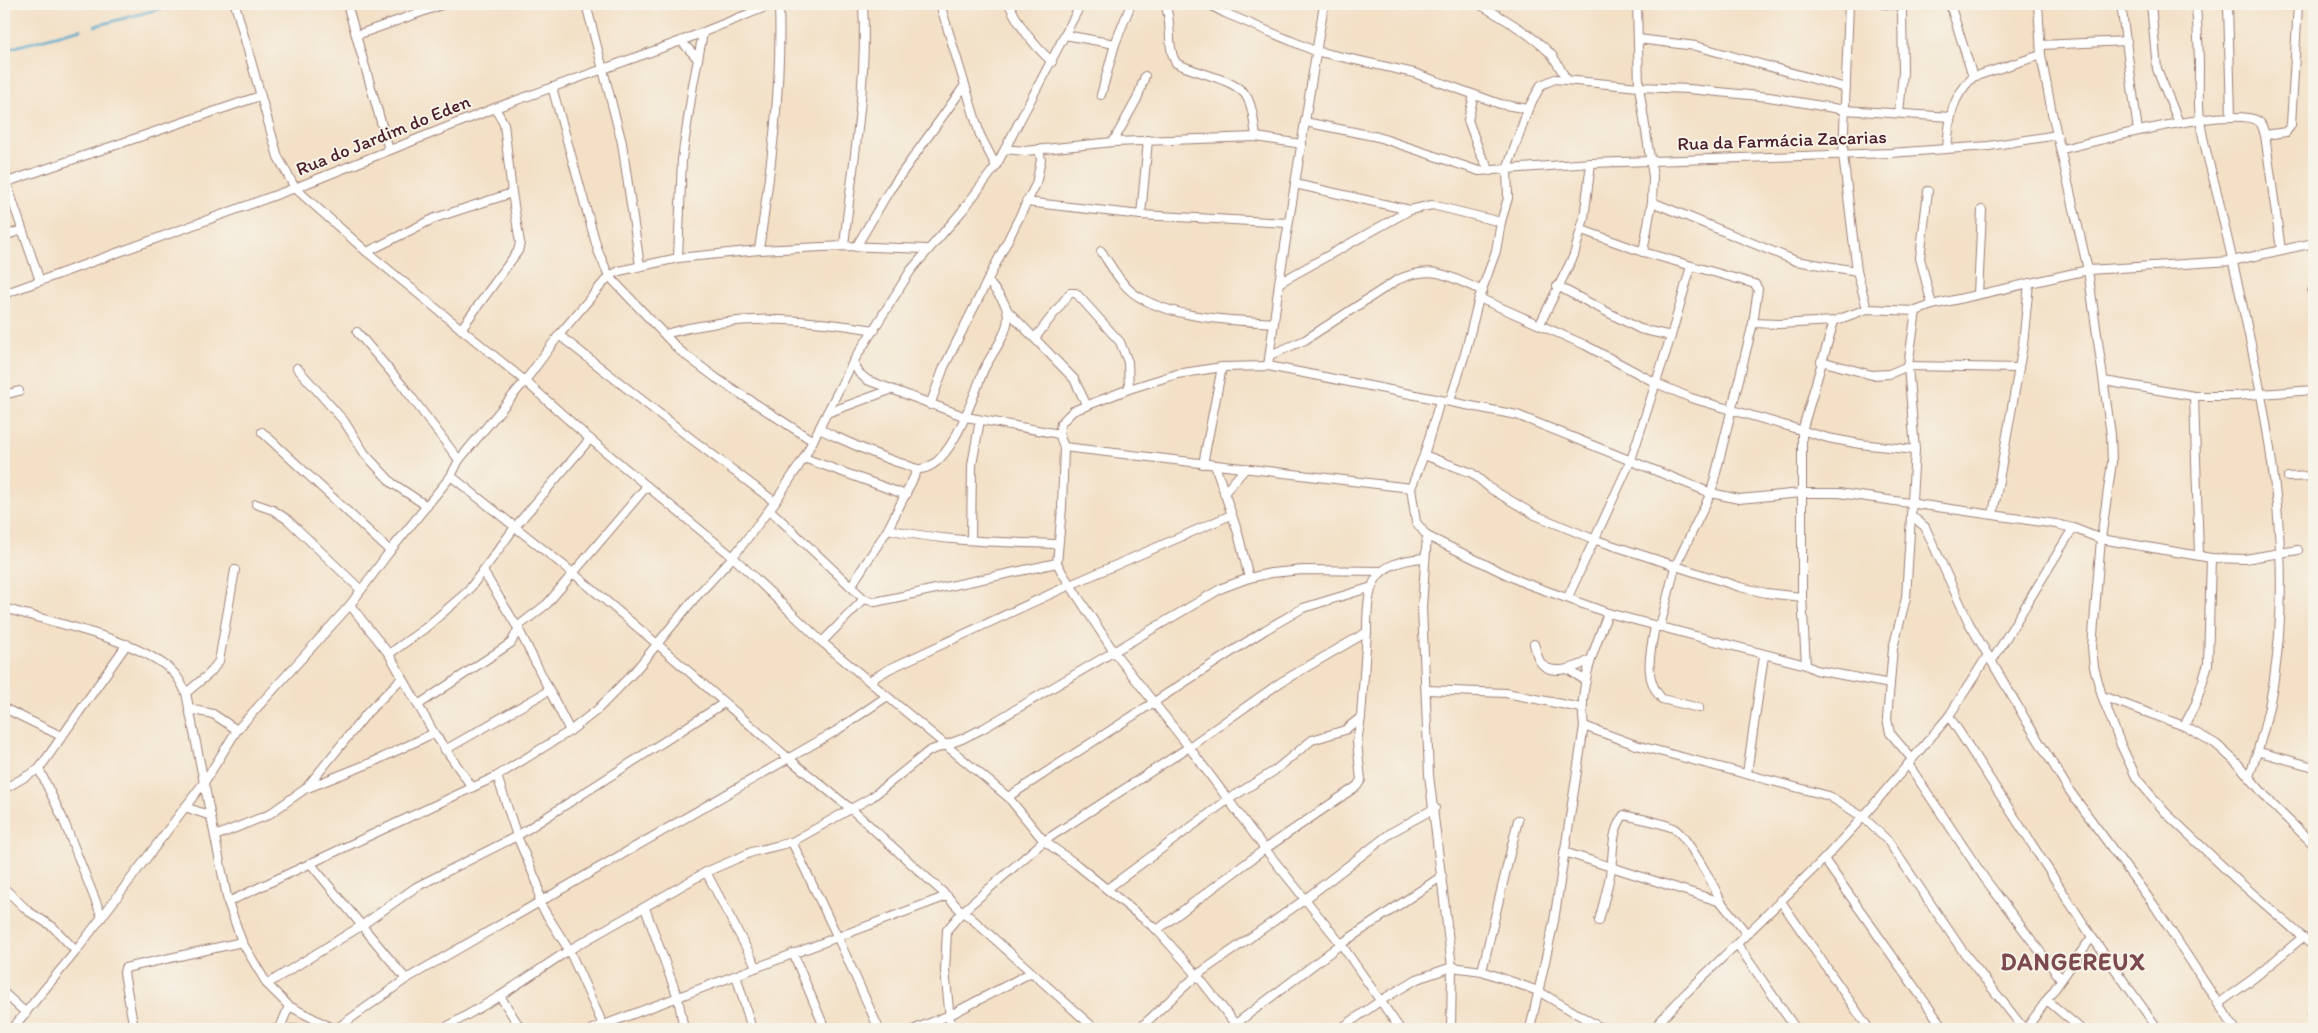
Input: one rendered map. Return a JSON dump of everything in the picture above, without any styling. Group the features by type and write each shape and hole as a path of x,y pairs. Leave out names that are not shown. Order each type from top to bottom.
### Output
{"street":[{"path":"234,4 278,158 295,188 367,252 525,381 590,439 733,557 822,642 1008,797 1044,841 1157,930 1197,975 1237,1026"},
{"path":"347,4 389,150"},
{"path":"357,35 444,4"},
{"path":"586,4 601,69 622,143 640,266"},
{"name":"Rua do Jardim do Eden","path":"4,294 295,188 552,86 703,33 773,4"},
{"path":"759,250 773,154 779,90 780,4"},
{"path":"844,246 864,68 863,4"},
{"path":"940,4 980,135 996,166"},
{"path":"1010,4 1020,27 1033,44 1052,62"},
{"path":"228,902 497,776 570,731 598,710 635,671 656,643 733,557 770,510 804,458 853,362 875,330 911,270 927,249 963,210 996,166 1081,4"},
{"path":"1101,95 1115,44 1131,4"},
{"path":"1165,4 1170,14 1172,56 1176,63 1233,85 1244,93 1250,106 1256,137"},
{"path":"1208,4 1315,51 1414,74 1500,104 1528,109"},
{"path":"1268,366 1288,223 1324,4"},
{"path":"1479,4 1503,18 1538,43 1550,54 1567,80"},
{"path":"1637,4 1639,87 1653,177 1652,202 1643,252"},
{"path":"1849,4 1843,155 1857,271 1867,309"},
{"path":"1883,4 1898,5 1902,11 1903,72 1900,114"},
{"path":"1950,4 1973,77"},
{"path":"2043,4 2038,8 2041,55 2088,270 2104,380 2112,454 2100,539 2092,647 2094,667 2102,696 2129,765 2151,796 2236,880 2314,947"},
{"path":"2121,4 2138,131"},
{"path":"2150,4 2157,69 2179,123"},
{"path":"2196,4 2200,120 2232,261 2272,401"},
{"path":"2228,4 2231,117"},
{"path":"2265,135 2286,132 2291,125 2298,4"},
{"path":"678,258 682,159 703,33"},
{"path":"1065,35 1115,44"},
{"path":"1638,39 1696,46 1846,88"},
{"path":"2041,46 2127,40"},
{"path":"681,41 698,59"},
{"path":"1947,148 1950,117 1956,97 1973,77 2041,55"},
{"path":"1113,142 1137,99 1145,76"},
{"path":"1450,401 1466,354 1481,294 1496,251 1501,222 1508,198 1507,169 1528,109 1537,91 1546,81 1555,79 1639,87 1689,88 1769,97 1845,110 1950,117"},
{"path":"856,247 889,191 965,85"},
{"path":"552,86 598,251 609,276 680,350 716,378 813,441"},
{"path":"40,280 5,182 260,96"},
{"path":"1474,96 1468,120 1480,153 1490,171"},
{"path":"461,329 518,251 520,243 504,124 495,108"},
{"path":"2062,149 2179,123 2231,117 2257,120 2262,124 2265,135 2281,250"},
{"name":"Rua da Farmácia Zacarias","path":"1305,122 1356,131 1479,171 1591,163 1843,155 2012,143 2057,135"},
{"path":"1005,149 1025,151 1113,142 1256,137 1302,144"},
{"path":"1141,215 1148,140"},
{"path":"930,405 944,367 1038,178 1039,149"},
{"path":"1540,324 1574,255 1582,230 1591,163"},
{"path":"1295,184 1410,210"},
{"path":"1928,191 1920,258 1932,305"},
{"path":"367,252 435,218 512,193"},
{"path":"1026,202 1141,215 1288,223"},
{"path":"1652,202 1796,261 1857,271"},
{"path":"1279,284 1410,210 1432,205 1501,222"},
{"path":"1978,294 1982,210"},
{"path":"4,236 22,230"},
{"path":"1582,230 1643,252 1757,286 1753,322 1711,493 1675,567 1657,626 1649,670 1654,687 1662,699 1699,708"},
{"path":"1753,322 1772,324 1834,321 1867,309 1916,311 1932,305 1978,294 2088,270 2232,261 2314,243"},
{"path":"12,1029 76,951 205,781 237,730 350,605 390,551 451,476 459,460 609,276 640,266 678,258 759,250 844,246 927,249"},
{"path":"1101,251 1122,282 1140,298 1189,314 1274,323"},
{"path":"1568,598 1593,539 1631,460 1671,336 1691,266"},
{"path":"1270,356 1305,340 1397,280 1408,275 1428,271 1438,273 1585,345 1656,383 1691,398 1802,431 1860,444 1915,450"},
{"path":"988,281 1002,299 1007,310 1074,379 1086,406"},
{"path":"1993,514 2026,325 2029,283"},
{"path":"1558,286 1640,329 1671,336"},
{"path":"1034,338 1062,300 1070,293 1076,293 1120,342 1128,362 1130,389"},
{"path":"819,429 878,456 918,469 935,463 966,417 985,367 1000,340 1007,322 1007,310"},
{"path":"1916,311 1908,366 1915,450 1906,598 1894,648 1888,726 1985,880 2062,979"},
{"path":"665,334 698,325 756,318 826,322 875,330"},
{"path":"1806,665 1802,597 1804,548 1801,493 1803,465 1802,431 1834,321"},
{"path":"357,332 404,386 459,460"},
{"path":"559,335 775,502"},
{"path":"853,362 859,373 867,380 930,405 966,417 1059,434"},
{"path":"1821,362 1872,375 1889,374 1908,366 2019,368"},
{"path":"1400,1029 1340,944 1264,850 1229,799 1114,652 1057,563 1062,508 1064,447 1059,434 1061,423 1074,411 1130,389 1177,374 1222,367 1268,366 1517,415 1711,493 1739,499 1801,493 1839,493 1993,514 2073,528 2100,539 2199,554 2211,558 2245,559 2298,550"},
{"path":"1203,464 1222,367"},
{"path":"297,368 344,421 365,454 392,483 427,506"},
{"path":"2104,380 2194,396 2234,396 2314,390"},
{"path":"827,413 890,390"},
{"path":"4,395 20,391"},
{"path":"2194,396 2199,554"},
{"path":"1440,401 1424,455 1411,488 1416,522 1427,536 1522,582 1608,613 1764,656 1806,665 1816,670 1890,684"},
{"path":"970,540 972,465 980,420"},
{"path":"262,432 390,551"},
{"path":"389,654 424,629 468,591 515,527 590,439"},
{"path":"1064,447 1411,488"},
{"path":"1424,455 1472,473 1491,489 1535,515 1593,539 1675,567 1755,591 1802,597"},
{"path":"804,458 906,495"},
{"path":"1215,465 1250,578"},
{"path":"2286,467 2289,486"},
{"path":"1224,492 1246,468"},
{"path":"851,586 888,529 918,469"},
{"path":"451,476 573,573 788,758 851,809 947,896 962,912 970,917 1095,1029"},
{"path":"2288,477 2314,476"},
{"path":"418,706 511,643 525,620 548,604 648,486"},
{"path":"256,504 273,510 288,520 361,590"},
{"path":"770,510 864,599 875,602 1057,563"},
{"path":"869,681 889,669 1070,585 1231,515"},
{"path":"1911,515 1925,527 1969,623 2069,790 2156,908 2235,1029"},
{"path":"1653,1029 1685,994 1824,859 1863,817 1949,716 1990,658 2073,528"},
{"path":"888,529 913,534 970,540 1058,544"},
{"path":"1427,536 1422,608 1429,775 1435,808 1452,967 1451,1029"},
{"path":"2296,541 2298,560"},
{"path":"1157,930 1264,850 1357,786 1361,780 1357,742 1361,716 1367,609 1372,587 1382,571 1391,564 1424,558"},
{"path":"2184,726 2196,703 2208,664 2211,558"},
{"path":"186,693 210,673 219,661 235,570"},
{"path":"443,1029 500,996 569,950 706,872 752,852 792,842 851,809 872,797 929,751 962,739 984,728 1222,588 1250,578 1303,570 1382,571"},
{"path":"483,571 518,630 570,731"},
{"path":"1008,797 1202,669 1304,608 1372,587"},
{"path":"822,642 864,599"},
{"path":"350,605 389,654 434,733 472,787"},
{"path":"4,608 126,644 158,660 173,672 186,693 228,902 242,942 267,984 289,1006 335,1029 406,979 540,904 836,731 886,696"},
{"path":"1530,1029 1554,921 1584,726 1581,708 1586,681 1590,660 1608,613"},
{"path":"951,1029 945,970 946,930 962,912 1044,841 1189,747 1281,682 1367,632"},
{"path":"6,786 39,769 126,644"},
{"path":"1534,644 1544,666 1569,670 1586,681"},
{"path":"1747,773 1764,656"},
{"path":"1569,670 1590,660"},
{"path":"305,789 368,712 402,678"},
{"path":"1426,690 1506,692 1522,697 1581,708"},
{"path":"445,750 548,691"},
{"path":"2102,696 2184,726 2216,744 2249,776 2273,805 2314,845"},
{"path":"267,984 361,926 416,887 517,836 724,703"},
{"path":"4,708 62,736"},
{"path":"189,709 213,714 237,730"},
{"path":"1107,889 1229,799 1274,771 1312,740 1345,730 1361,716"},
{"path":"1949,716 2092,938 2158,1029"},
{"path":"1584,726 1636,745 1829,796 1863,817 1888,840 1962,950 2025,1029 2048,1001 2092,938"},
{"path":"2249,776 2263,753 2273,728"},
{"path":"215,836 268,815 305,789 373,762 434,733"},
{"path":"2263,753 2314,767"},
{"path":"39,769 63,819 102,917"},
{"path":"497,776 517,836 538,885 540,904 569,950 604,1027"},
{"path":"185,807 212,816"},
{"path":"1140,1029 1197,975 1304,900 1398,828 1435,808"},
{"path":"1599,921 1612,867 1612,845 1619,822 1624,815 1666,826 1679,833 1715,884 1721,902 1747,934"},
{"path":"1482,970 1518,820"},
{"path":"792,842 879,1029"},
{"path":"1564,852 1721,902"},
{"path":"1824,859 1944,1029"},
{"path":"310,863 406,979"},
{"path":"706,872 756,966"},
{"path":"1228,1029 1237,1026 1340,944 1442,876"},
{"path":"4,888 28,911 53,927 76,951"},
{"path":"593,1029 604,1027 756,966 838,938 947,896"},
{"path":"1780,900 1869,1029"},
{"path":"644,908 678,998 684,1029"},
{"path":"2218,1004 2254,978 2303,937"},
{"path":"134,1029 124,974 125,968 242,942"},
{"path":"1737,944 1796,1029"},
{"path":"793,953 825,1029"},
{"path":"1340,1029 1416,979 1452,967 1482,970 1538,991 1603,1029"},
{"path":"916,1029 950,1015 1030,972"},
{"path":"736,975 752,1029"},
{"path":"4,993 26,1013"},
{"path":"500,996 521,1029"},
{"path":"2048,1001 2081,1029"},
{"path":"280,1028 289,1006"},
{"path":"260,1029 312,1029 312,1018"}],"waterway":[{"path":"95,26 178,4"},
{"path":"4,50 81,29"}],"district":[{"name":"DANGEREUX","path":"2073,961"}]}
